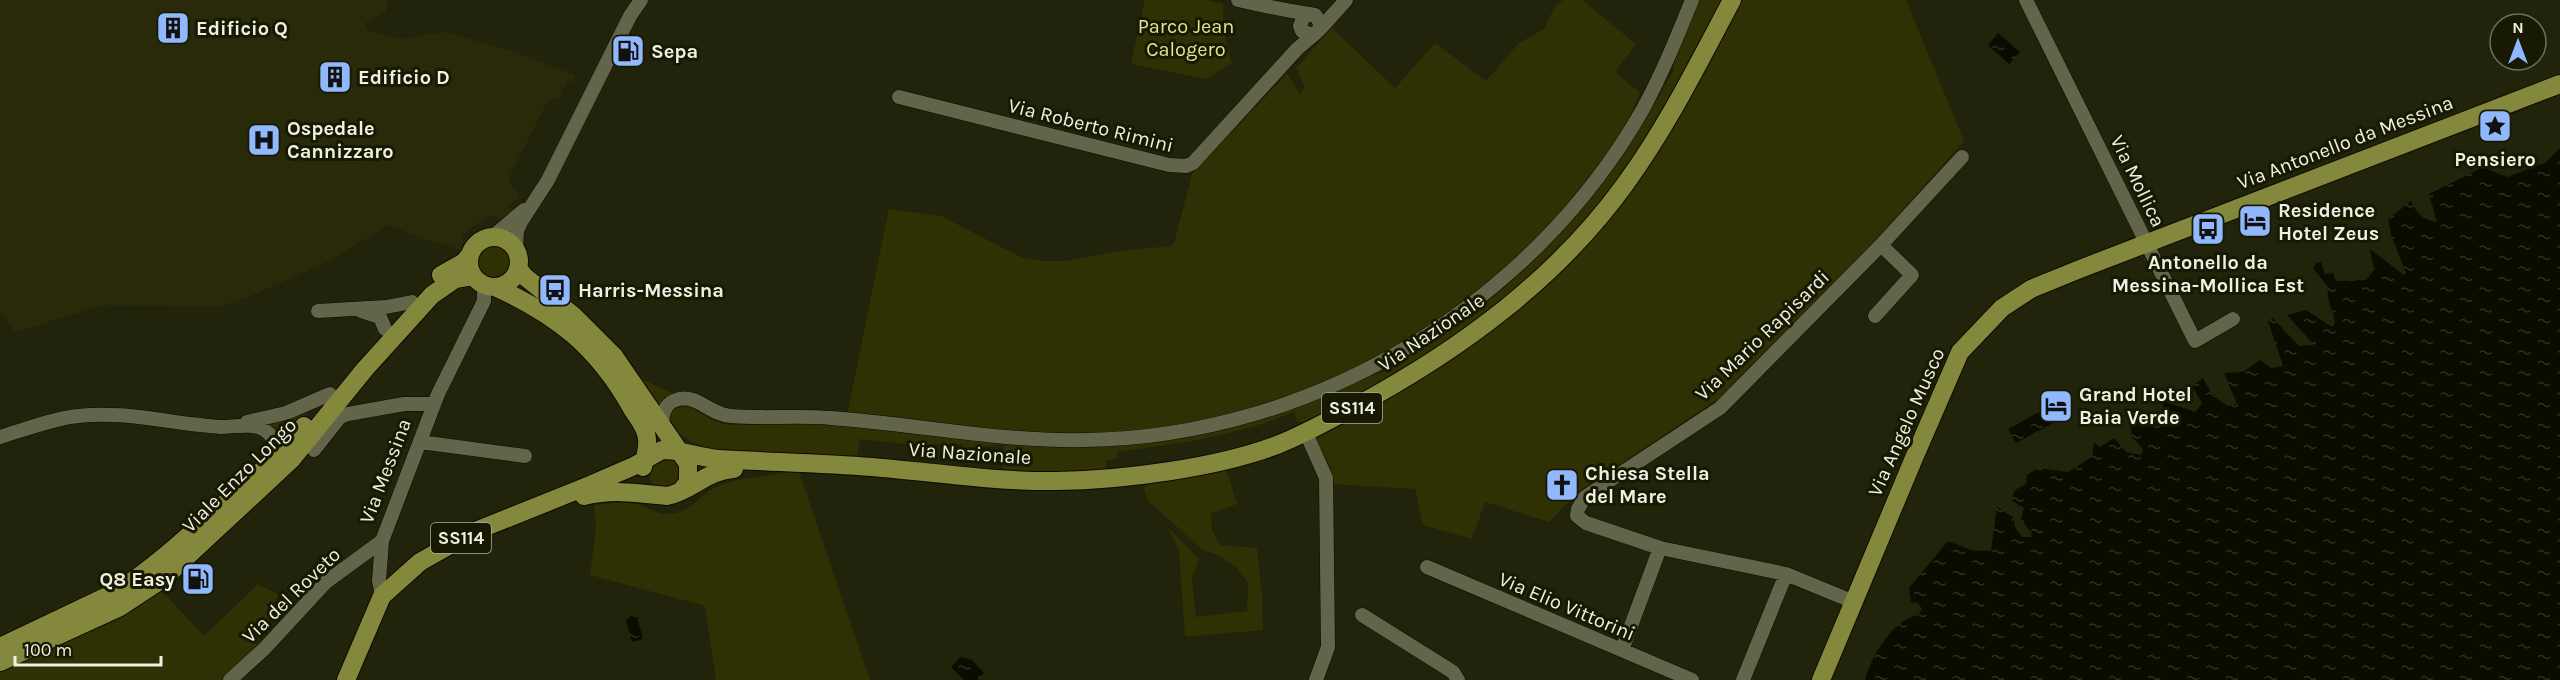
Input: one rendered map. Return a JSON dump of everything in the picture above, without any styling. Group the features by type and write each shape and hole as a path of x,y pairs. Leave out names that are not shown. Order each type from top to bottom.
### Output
{"main road":[{"name":"Via Nazionale","path":"726,464 796,462 1005,479 1083,480 1137,475 1231,458 1305,433 1392,386 1458,344 1545,277 1593,225 1645,155 1678,100 1732,0"},
{"name":"Via Antonello da Messina","path":"2147,243 2560,84"},
{"path":"660,495 654,493 645,483 647,439 642,422 608,369 584,343 548,314 483,282 469,267 469,256 478,242 492,237 504,238 524,276 595,335 614,356 675,446 689,476 681,491"},
{"name":"Via Angelo Musco","path":"1821,680 1960,352 2002,308 2031,289 2147,243"},
{"name":"Viale Enzo Longo","path":"0,647 118,591 154,566 273,460 330,394 355,360 428,285 464,262 469,256"},
{"path":"483,282 512,280 517,259"},
{"name":"Viale Enzo Longo","path":"0,662 120,607 164,578 291,460 365,369 432,295 455,279 483,282"},
{"path":"590,485 634,457 640,441 635,414"},
{"path":"532,508 646,461 662,450 675,446 726,464"},
{"path":"624,491 658,505 675,504 726,464"},
{"path":"532,508 603,491 667,496 722,469 726,464"},
{"name":"SS114","path":"382,596 420,562 446,546 473,532 532,508"},
{"name":"Via Messina","path":"346,680 382,596"}],"street":[{"path":"517,259 517,231 537,199 630,16 641,0"},
{"path":"1238,0 1286,12 1315,23"},
{"path":"675,446 662,418 667,405 677,399 690,398 726,416 829,417 1023,439 1089,440 1166,433 1212,424 1276,407 1329,387 1408,348 1486,295 1555,226 1603,168 1643,108 1692,0"},
{"name":"Via Mollica","path":"2026,0 2195,341 2233,319"},
{"path":"1286,12 1306,34 1315,23 1342,4"},
{"path":"1297,49 1315,23"},
{"path":"1297,49 1301,28"},
{"name":"Via Roberto Rimini","path":"899,97 1169,165 1186,166 1193,163 1297,49"},
{"name":"Via Mario Rapisardi","path":"1854,602 1786,574 1660,548 1586,523 1577,516 1578,509 1585,497 1720,408 1881,245 1962,156"},
{"path":"492,237 537,199"},
{"path":"1875,316 1912,275 1881,245"},
{"name":"Via Messina","path":"382,596 379,581 382,541 434,404 484,301 483,282"},
{"path":"318,311 353,310 412,302"},
{"path":"353,310 380,317 385,330"},
{"path":"221,427 286,413 330,394"},
{"path":"314,450 340,417 404,404 434,404"},
{"path":"0,437 58,420 90,416 146,417 221,427 251,426 266,431 274,443 273,460"},
{"path":"1305,433 1326,478 1328,647 1316,680"},
{"path":"420,442 525,456"},
{"name":"Via del Roveto","path":"230,680 264,649 326,582 382,541"},
{"path":"1622,650 1660,548"},
{"name":"Via Elio Vittorini","path":"1427,567 1692,680"},
{"path":"1743,680 1786,574"},
{"path":"1362,615 1453,672 1458,680"}],"shaded area":[{"name":"Ospedale Cannizzaro","path":"0,0 388,0 386,12 365,23 368,30 401,39 445,32 509,50 575,75 573,82 567,81 560,97 548,101 508,179 520,197 508,205 513,212 501,220 491,215 463,234 461,250 389,225 327,262 249,297 218,307 105,305 15,332 0,312"}],"green space":[{"name":"Parco Jean Calogero","path":"1145,0 1206,0 1223,4 1223,29 1232,63 1206,79 1131,64"},
{"path":"1563,0 1582,0 1636,44 1615,72 1640,93 1627,123 1601,165 1534,245 1438,324 1311,392 1170,431 1029,437 847,415 889,209 941,216 1021,257 1044,261 1066,261 1120,251 1170,246 1174,243 1192,174 1287,74 1300,94 1305,88 1296,68 1332,28 1395,88 1435,43 1486,81 1519,43 1544,29 1554,8"},
{"path":"1695,0 1726,0 1675,93 1618,185 1541,271 1417,364 1305,424 1297,421 1294,412 1229,433 1117,452 1117,459 1106,460 1106,472 1003,472 1004,444 964,449 963,444 905,444 860,439 856,460 706,448 672,429 669,422 673,409 688,406 712,420 727,425 753,425 781,421 1156,438 1390,369 1492,298 1529,265 1569,221 1643,116 1654,105 1673,71 1677,47"},
{"path":"1740,0 1906,0 1964,141 1871,245 1718,399 1578,492 1549,522 1485,502 1472,539 1423,525 1415,489 1332,484 1331,469 1313,435 1553,277"},
{"path":"494,245 506,250 511,262 506,274 494,279 482,274 477,262 482,250"},
{"path":"638,377 673,394 659,410"},
{"path":"309,409 278,446 262,422"},
{"path":"672,457 680,464 679,484 659,489 651,482 649,468 658,458"},
{"path":"1226,468 1237,504 1211,513 1212,530 1220,545 1257,548 1263,630 1185,637 1179,550 1167,526 1199,559 1192,579 1196,617 1247,611 1248,583 1236,567 1218,555 1203,550 1147,500 1144,488 1152,478"},
{"path":"798,469 870,680 716,680 705,606 590,575 596,528 594,505 631,503 661,513 678,513 688,508 707,492 733,481"},
{"path":"258,584 278,594 264,632 253,650 254,653 223,680 0,680 0,672 121,618 162,591 204,636"}],"water":[{"path":"1998,33 2020,52 2009,64 1988,45"},
{"path":"2560,148 2560,680 1865,680 1884,640 1900,624 1918,615 1922,609 1918,603 1911,602 1909,588 1948,541 1971,550 1991,551 1997,507 2013,517 2015,527 2022,537 2031,537 2032,534 2021,519 2024,508 2011,500 2015,490 2026,484 2027,475 2038,468 2068,472 2092,457 2094,442 2100,447 2114,438 2126,452 2141,455 2143,449 2132,437 2130,423 2148,415 2174,427 2174,416 2155,398 2195,412 2202,403 2192,386 2203,378 2213,396 2228,406 2237,404 2224,373 2243,372 2260,360 2271,368 2283,366 2268,321 2273,318 2299,346 2314,345 2287,315 2306,310 2332,327 2335,323 2328,287 2313,268 2316,263 2321,262 2325,274 2333,273 2336,281 2366,280 2374,270 2370,249 2404,275 2406,273 2391,235 2388,219 2411,201 2421,216 2437,222 2429,194 2483,167 2507,177 2545,163"},
{"path":"2045,409 2053,423 2016,443 2008,429"},
{"path":"631,616 637,617 643,639 632,642 626,621"},
{"path":"961,657 972,660 984,673 978,680 964,680 951,667"}],"place":[{"name":"Edificio Q","path":"173,28"},
{"name":"Sepa","path":"628,51"},
{"name":"Edificio D","path":"335,77"},
{"name":"Pensiero","path":"2495,126"},
{"name":"Ospedale Cannizzaro","path":"264,140"},
{"name":"Residence Hotel Zeus","path":"2255,221"},
{"name":"Antonello da Messina-Mollica Est","path":"2208,229"},
{"name":"Harris-Messina","path":"555,290"},
{"name":"Grand Hotel Baia Verde","path":"2056,406"},
{"name":"Chiesa Stella del Mare","path":"1562,485"},
{"name":"Q8 Easy","path":"198,579"}]}
